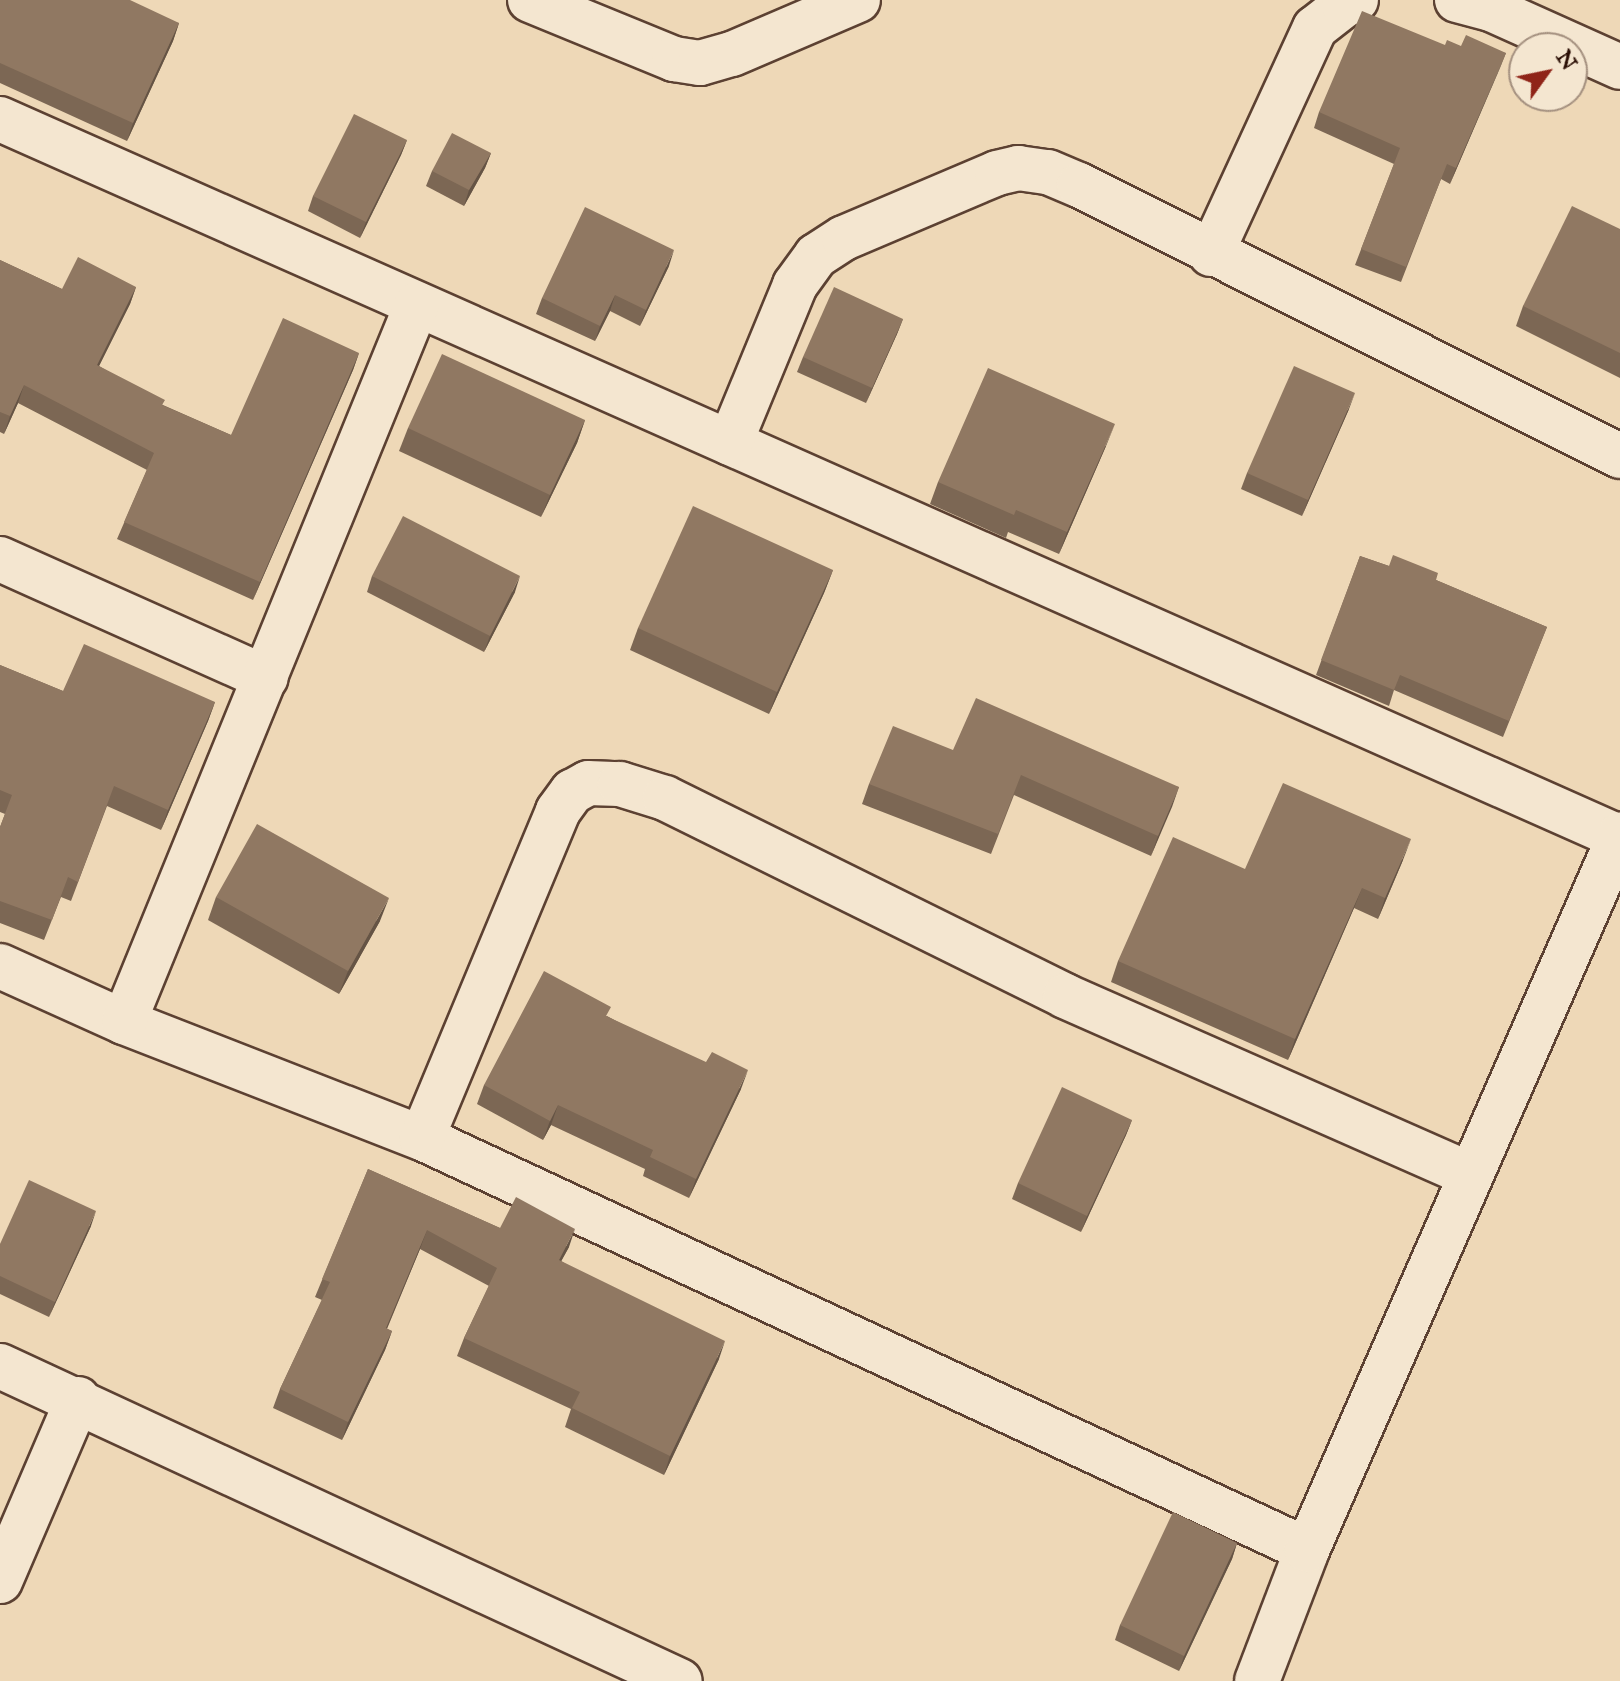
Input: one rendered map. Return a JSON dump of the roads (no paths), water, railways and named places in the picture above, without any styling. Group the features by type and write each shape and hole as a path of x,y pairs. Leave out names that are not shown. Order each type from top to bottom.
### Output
{"street":[{"path":"530,0 674,59 700,63 732,54 858,0"},
{"path":"1211,254 1315,28 1344,5 1356,0"},
{"path":"1457,0 1491,9 1529,12 1620,67"},
{"path":"0,119 1619,836 1307,1550 1257,1681"},
{"path":"730,443 795,285 816,256 844,238 997,173 1018,168 1048,172 1620,456"},
{"path":"124,1022 417,304"},
{"path":"0,559 266,678"},
{"path":"422,1138 558,811 572,792 588,783 620,784 665,798 1065,996 1470,1175"},
{"path":"0,966 124,1022 422,1138 1307,1550"},
{"path":"0,1366 78,1399 680,1681"},
{"path":"0,1581 78,1399"}]}
